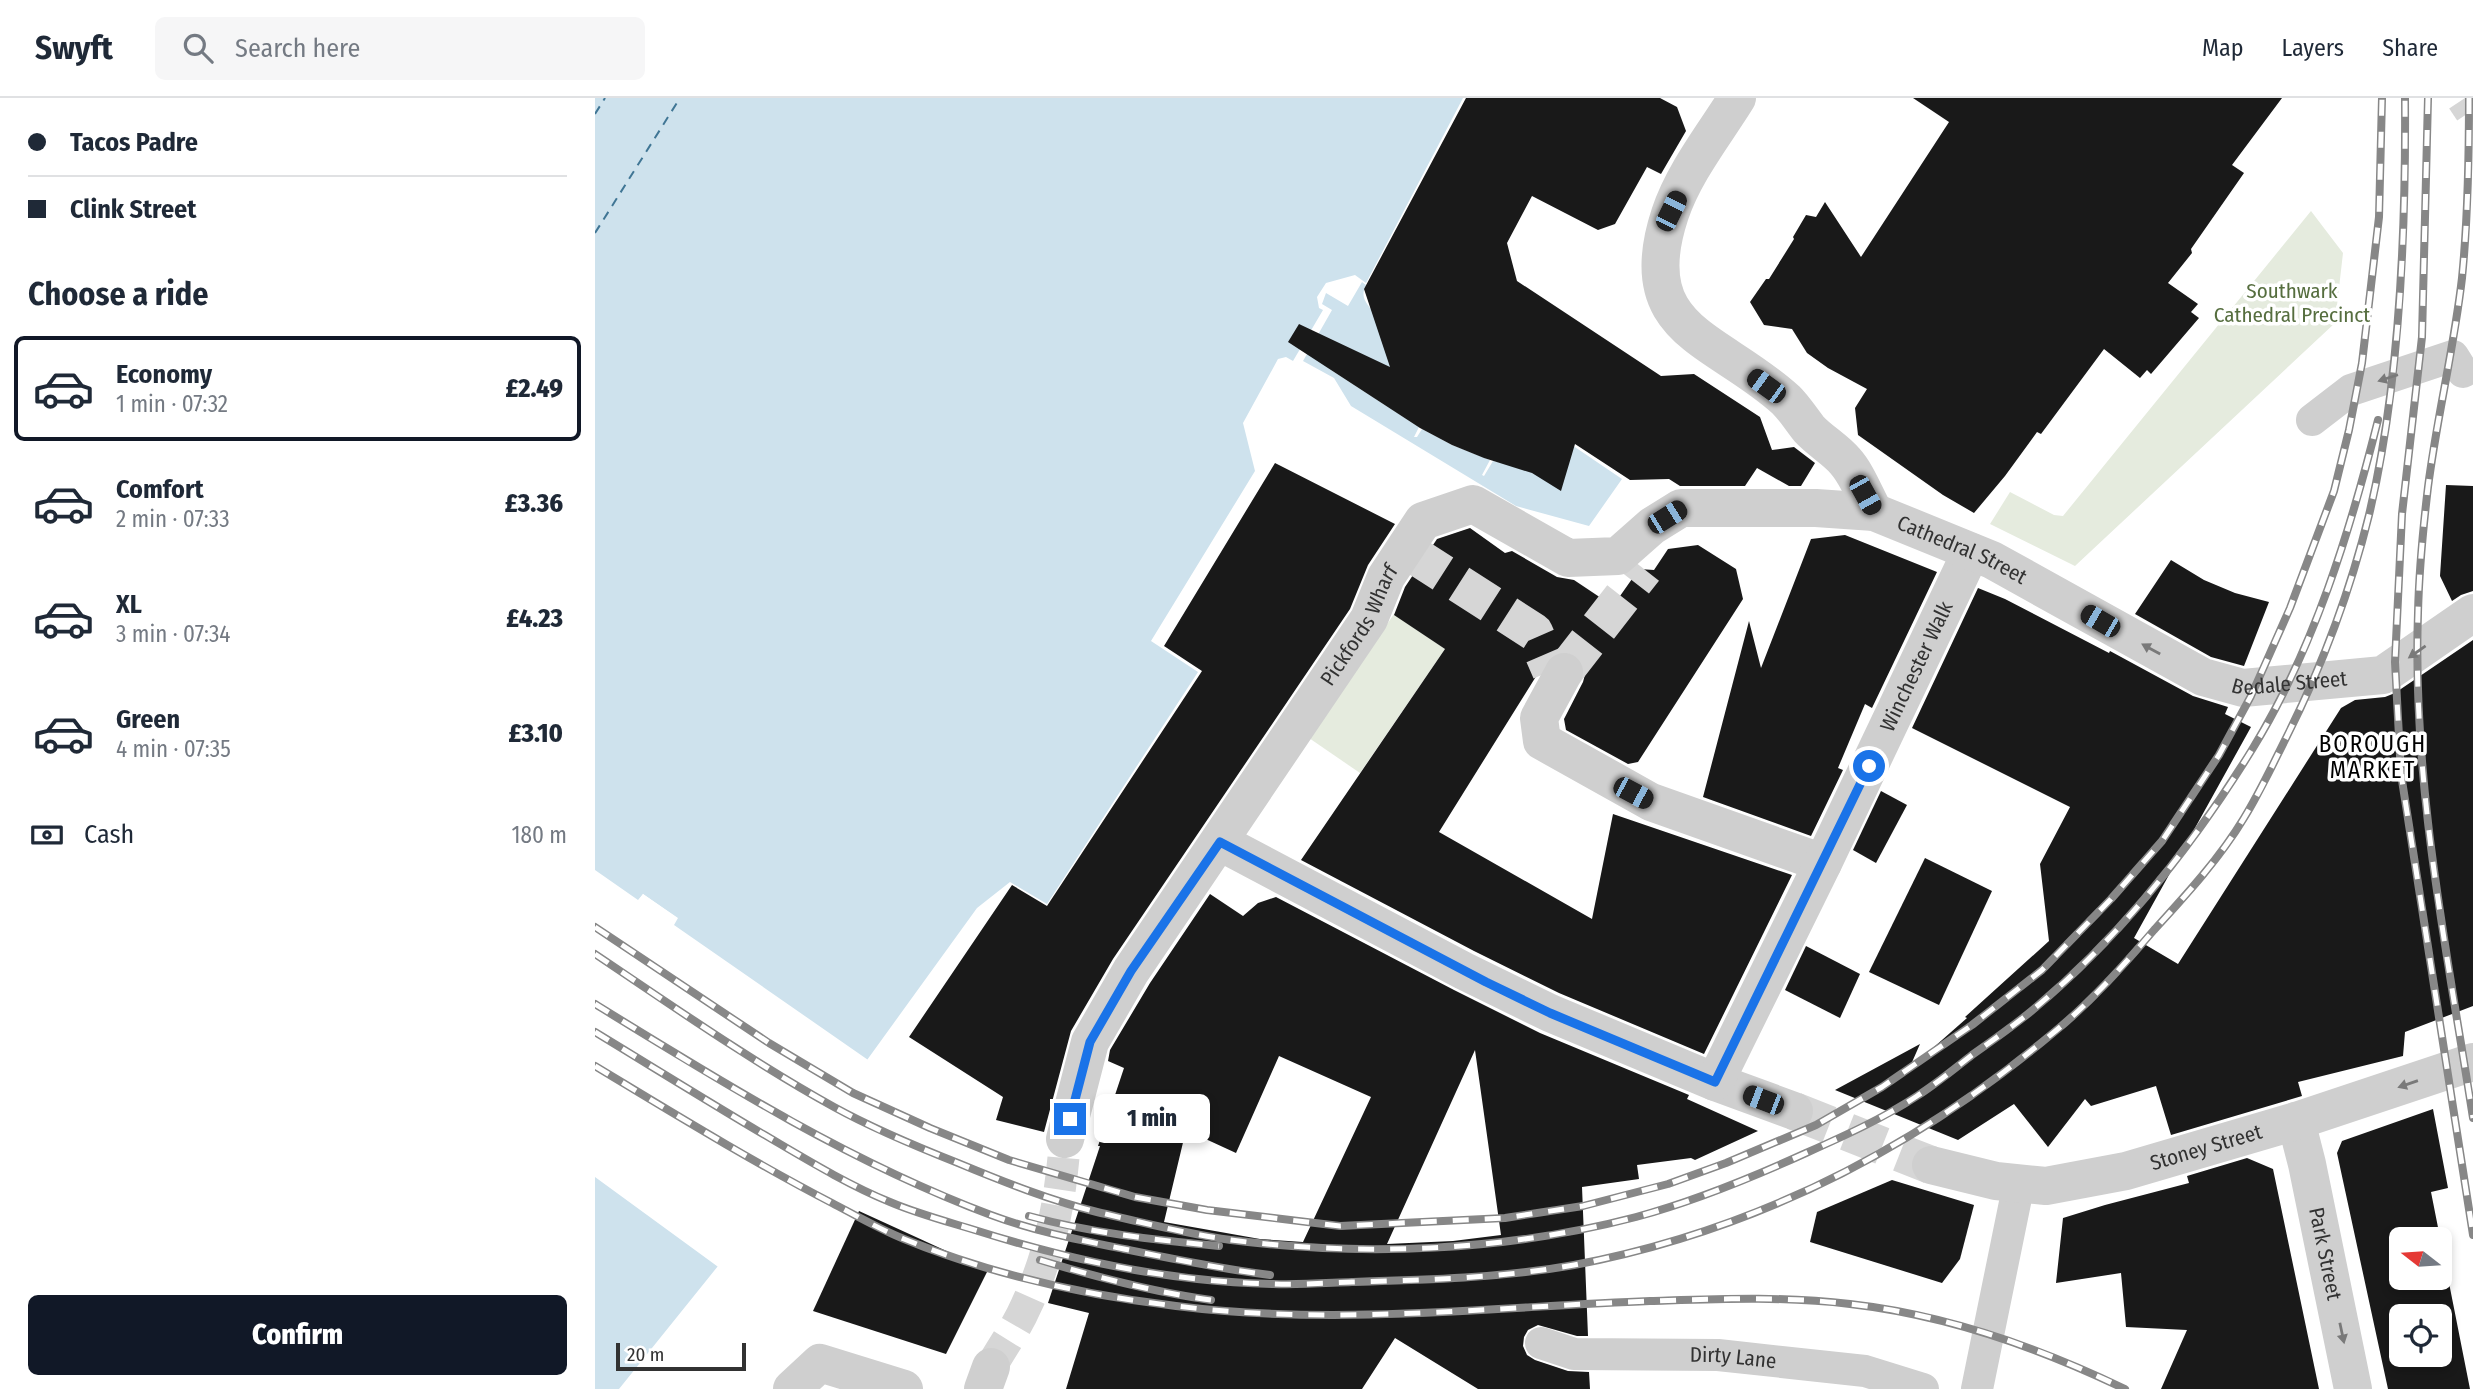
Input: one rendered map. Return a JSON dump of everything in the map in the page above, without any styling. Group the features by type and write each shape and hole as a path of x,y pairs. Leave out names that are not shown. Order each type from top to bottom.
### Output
{"street":[{"path":"1737,98 1686,179 1671,211 1663,239 1659,271 1667,301 1683,326 1785,399 1811,431 1846,462 1874,512"},
{"path":"2312,420 2351,390 2453,356 2463,372"},
{"name":"Cathedral Street","path":"1413,541 1473,503 1568,558 1618,556 1651,526 1681,508 1816,508 1874,512 1992,560 2100,621"},
{"path":"1644,569 1651,526"},
{"name":"Pickfords Wharf","path":"1065,1139 1090,1042 1131,971 1369,619 1386,577 1413,541"},
{"name":"Winchester Walk","path":"1715,1082 1971,552"},
{"name":"Bedale Street","path":"2100,621 2203,677 2243,688 2383,675 2473,613"},
{"path":"1558,674 1539,718 1542,741 1651,802 1823,863"},
{"path":"1220,842 1550,1013 1715,1082 1794,1111"},
{"name":"Stoney Street","path":"1931,1165 1996,1181 2046,1186 2126,1171 2296,1121 2473,1062"},
{"name":"Park Street","path":"2296,1121 2353,1389"},
{"path":"1977,1389 2019,1183"},
{"name":"Dirty Lane","path":"1541,1343 1574,1354 1718,1355 1865,1371 1923,1389"},
{"path":"801,1381 820,1363 904,1389"}],"green space":[{"name":"Southwark Cathedral Precinct","path":"2311,211 2343,253 2335,323 2075,566 1990,524 2010,492 2054,515 2063,516"},
{"path":"1394,614 1445,649 1360,773 1309,738"}],"water":[{"path":"595,98 1463,98 1366,283 1355,275 1326,283 1317,297 1319,308 1323,310 1293,361 1286,357 1278,359 1243,423 1255,471 1151,641 1198,672 1047,904 1010,882 977,908 718,1266 619,1389 595,1389 595,1034 677,918 643,894 595,963"},
{"path":"1362,282 1366,285 1364,297 1370,308 1622,479 1589,526 1516,506 1351,406 1334,378 1303,361 1332,310 1322,304 1326,293 1348,306","holes":["1328,368 1525,467 1561,490 1525,468 1493,461 1484,476 1482,475 1490,460 1452,445 1422,429 1417,437 1414,437 1419,427"]}],"pier":[{"path":"595,870 638,900 643,894 678,918 674,925 871,1062 721,1269 595,1177 595,1028 673,919 644,899 595,966"}],"building":[{"path":"1466,98 1660,98 1677,107 1686,131 1661,174 1647,167 1615,224 1598,230 1532,196 1507,243 1517,281 1661,376 1694,374 1760,417 1772,450 1794,447 1815,463 1801,486 1789,486 1757,468 1745,486 1680,486 1669,479 1630,480 1575,444 1561,491 1532,473 1484,458 1420,428 1288,342 1299,324 1390,367 1364,289"},
{"path":"1913,98 2282,98 2232,165 2244,173 2191,249 2192,253 2168,283 2198,304 2191,312 2199,318 2151,374 2147,370 2140,378 2104,349 2041,434 2037,432 1974,513 1943,495 1858,435 1855,408 1867,389 1807,353 1792,329 1764,325 1750,302 1766,279 1769,279 1806,215 1816,217 1825,202 1861,257 1949,122"},
{"path":"1275,463 1395,524 1368,565 1350,609 1113,959 1071,1031 1044,1132 996,1120 1003,1097 909,1037 1012,885 1047,906 1202,671 1164,646"},
{"path":"2446,485 2473,486 2473,591 2452,601 2440,576"},
{"path":"1470,528 1505,553 1512,551 1557,577 1574,580 1613,606 1639,569 1654,570 1668,549 1698,545 1736,569 1743,599 1638,762 1628,764 1566,730 1564,719 1586,671 1582,660 1574,653 1564,650 1553,653 1439,832 1592,919 1613,814 1792,875 1704,1054 1559,993 1301,860 1445,649 1394,615 1405,587 1437,539"},
{"path":"1845,535 1937,572 1872,708 1865,704 1838,768 1843,770 1811,836 1703,797 1749,621 1761,668 1811,539"},
{"path":"2171,560 2204,580 2235,593 2269,602 2244,666 2211,657 2135,614"},
{"path":"1978,588 2005,599 2109,653 2110,651 2193,696 2228,707 2225,714 2251,727 2134,938 2178,964 2341,708 2355,700 2385,697 2395,693 2473,640 2473,1006 2405,1032 2403,1056 2298,1082 2302,1096 2171,1135 2156,1086 2091,1106 2085,1099 2048,1147 2014,1104 1958,1140 1835,1090 1920,1044 1909,1069 2049,941 2040,864 2070,807 1912,728"},
{"path":"1881,791 1907,805 1876,863 1853,850"},
{"path":"1925,858 1992,891 1939,1005 1869,972"},
{"path":"1210,894 1243,916 1258,903 1276,897 1540,1033 1689,1095 1687,1099 1758,1131 1695,1160 1691,1158 1637,1165 1639,1179 1582,1187 1588,1336 1577,1336 1538,1325 1528,1330 1523,1346 1527,1355 1535,1360 1568,1371 1589,1372 1590,1389 1478,1389 1395,1338 1362,1389 1066,1389 1089,1313 1048,1303 1124,1068 1108,1061 1110,1050 1150,983","holes":["1475,1050 1501,1235 1453,1241 1387,1244","1279,1056 1371,1097 1303,1242 1260,1239 1164,1222 1186,1130 1236,1153"]},
{"path":"1806,946 1860,974 1840,1018 1785,990"},
{"path":"2433,1109 2448,1188 2431,1192 2438,1227 2389,1227 2389,1290 2450,1290 2470,1389 2388,1389 2337,1153 2342,1141"},
{"path":"2247,1158 2273,1169 2319,1389 2161,1389 2187,1330 2126,1327 2121,1273 2056,1283 2063,1218 2189,1183 2187,1176"},
{"path":"1892,1180 1974,1205 1960,1259 1942,1283 1810,1242 1817,1212"},
{"path":"859,1211 988,1270 946,1354 813,1311"}],"ferry route":[{"path":"595,114 605,98"},
{"path":"595,233 680,98"}],"tunnel":[{"path":"2465,98 2473,110"},
{"path":"1411,553 1534,632 1551,671"},
{"path":"1564,672 1644,569"},
{"path":"1794,1111 1931,1165"},
{"path":"991,1367 1022,1314 1042,1266 1061,1182 1065,1139"}],"railway":[{"path":"595,927 769,1043 853,1093 1009,1160 1135,1197 1207,1210 1340,1226 1505,1218 1583,1206 1668,1184 1816,1125 1882,1087 1972,1025 2042,970 2111,899 2162,841 2219,755 2251,696 2290,608 2334,491 2362,363 2379,217 2382,98"},
{"path":"595,1032 810,1161 890,1202 934,1218 1050,1252 1124,1268 1198,1279 1303,1284 1464,1278 1574,1265 1705,1231 1767,1208 1828,1180 1887,1149 1944,1114 2000,1075 2067,1021 2093,997 2202,876 2235,833 2261,788 2300,710 2323,656 2353,572 2369,515 2388,414 2399,308 2405,98"},
{"path":"2428,98 2422,337 2402,514 2395,662 2401,774 2473,1235"},
{"path":"2469,98 2464,256 2459,304 2426,503 2419,582 2418,677 2420,740 2433,867 2473,1118"},
{"path":"595,954 683,1014 849,1115 910,1144 992,1177 1097,1212 1231,1240 1383,1249 1435,1248 1537,1237 1658,1211 1765,1171 1849,1134 1904,1104 2035,1008 2067,980 2127,919 2155,887 2206,819 2275,710 2328,588 2378,420"},
{"path":"595,1004 739,1092 837,1146 991,1215 1091,1242 1197,1264 1270,1275"},
{"path":"595,1066 742,1154 885,1231 970,1263 1037,1282 1176,1306 1295,1315 1413,1313 1700,1299 1825,1301 1886,1309 1957,1325 2025,1347 2125,1389"},
{"path":"1029,1216 1099,1231 1219,1246"},
{"path":"1040,1260 1125,1283 1211,1300"}],"district":[{"name":"BOROUGH MARKET","path":"2373,757"}],"route":[{"path":"1070,1119 1090,1042 1131,971 1220,842 1486,982 1550,1013 1715,1082 1869,766"}]}
